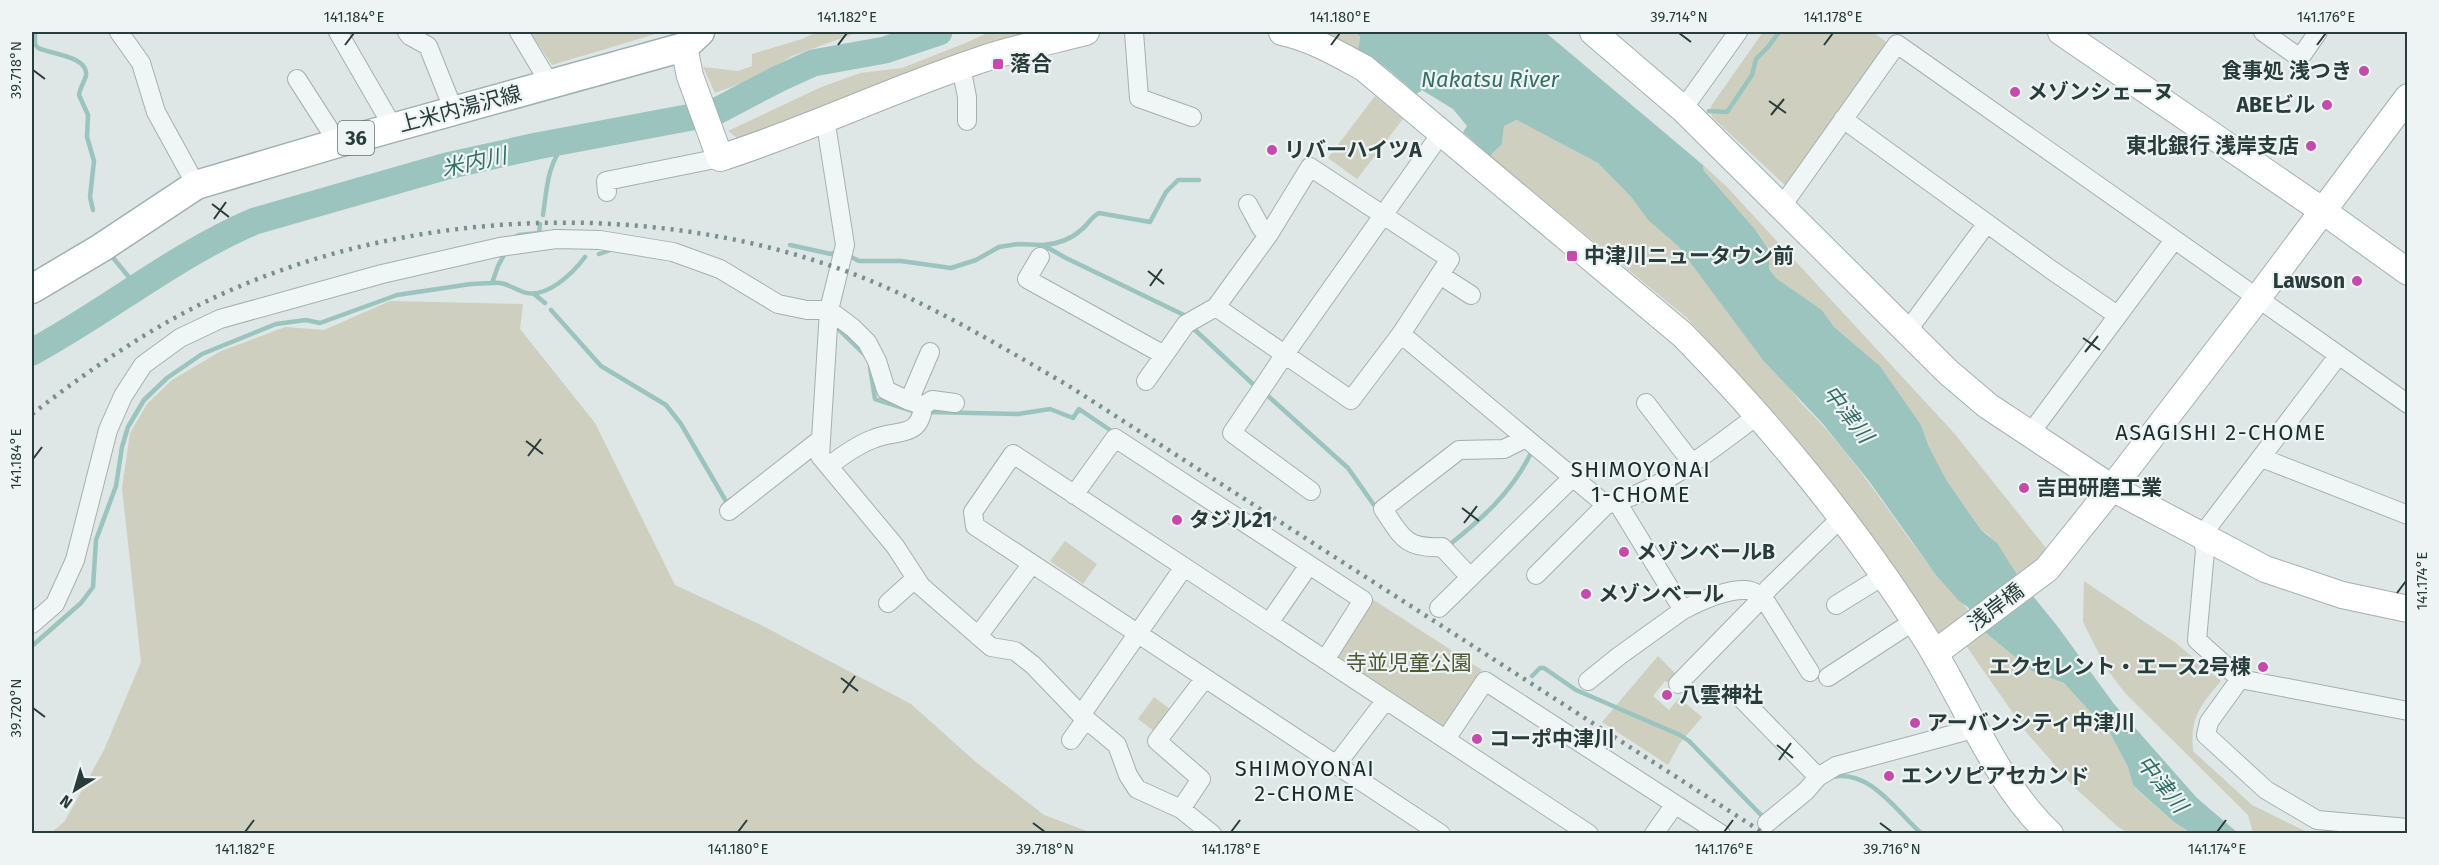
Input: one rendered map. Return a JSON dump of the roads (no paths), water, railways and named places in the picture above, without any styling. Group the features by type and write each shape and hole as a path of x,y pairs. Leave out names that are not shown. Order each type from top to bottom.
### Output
{"main road":[{"name":"上米内湯沢線","path":"32,289 101,248 196,185 550,84 692,39"}],"street":[{"path":"120,32 141,63 156,112 196,185"},
{"path":"338,32 393,128"},
{"path":"407,32 428,46 454,111"},
{"path":"519,32 550,84"},
{"path":"607,192 606,181 717,151 767,143 825,118 981,59 1086,32"},
{"path":"1134,32 1139,98 1192,117"},
{"path":"1282,32 1295,34 1364,68 1683,335 1758,415 1842,517 1914,621 1941,649 1977,728 2016,794 2050,833"},
{"path":"1683,109 1738,32"},
{"path":"2061,32 2323,211 2408,272"},
{"path":"2263,32 2300,58 2318,32"},
{"path":"1598,33 1683,109 1948,372 1988,406 2112,488 2265,569 2342,595 2408,609"},
{"path":"692,39 690,76 717,151"},
{"path":"1782,206 1897,44 2408,404"},
{"path":"961,67 967,97 967,121"},
{"path":"297,79 338,143"},
{"name":"浅岸橋","path":"1941,649 2047,569 2112,488 2408,97"},
{"path":"825,118 845,245 830,310 820,456 895,546 921,586 991,647 1015,651 1033,665 1084,717 1117,745 1128,775 1137,789 1181,809 1212,834"},
{"path":"1843,119 2117,315"},
{"path":"1311,491 1232,433 1442,132"},
{"path":"1146,381 1185,324 1216,307 1269,234 1310,167 1450,259 1401,333 1351,400 1216,307"},
{"path":"1248,204 1261,228 1269,234"},
{"path":"1908,330 1987,223"},
{"path":"32,624 55,604 75,560 108,430 123,396 143,365 180,338 220,319 435,261 500,247 556,240 600,240 673,252 720,269 778,304 807,310 830,310 867,342 877,361 886,390 916,403 932,400 955,403"},
{"path":"2029,435 2174,240"},
{"path":"1040,257 1027,279 1164,355"},
{"path":"1440,275 1471,295"},
{"path":"1401,333 1573,477 1612,504 1683,610"},
{"path":"829,466 848,451 875,438 912,430 922,418 916,403 930,352"},
{"path":"2338,356 2202,535 2205,551 2197,640 2240,679 2408,711"},
{"path":"1646,403 1692,464"},
{"path":"1536,576 1612,504 1671,477 1758,415"},
{"path":"1074,495 1114,438 1363,600 1325,660"},
{"path":"1470,577 1442,547 1421,548 1402,537 1383,508 1459,450 1504,449 1526,438"},
{"path":"729,511 821,439"},
{"path":"1441,834 1137,632 1030,565 975,526 973,513 1012,454 1589,834"},
{"path":"2262,458 2408,515"},
{"path":"1439,608 1573,477"},
{"path":"1678,684 1763,597 1768,589 1842,517"},
{"path":"978,636 1030,565"},
{"path":"1269,623 1309,565"},
{"path":"1071,740 1137,632 1184,567"},
{"path":"1836,605 1883,576"},
{"path":"888,603 916,578"},
{"path":"1588,681 1683,610 1726,593 1746,590 1763,597 1810,672"},
{"path":"1828,677 1914,621"},
{"path":"1181,809 1201,779 1157,741 1204,678"},
{"path":"2240,679 2209,722 2206,735 2266,790 2317,820 2408,828"},
{"path":"1446,739 1485,681 1721,834"},
{"path":"1739,696 1818,777"},
{"path":"1336,765 1385,701"},
{"path":"1767,823 1806,791 1818,777 1836,766 1977,728"},
{"path":"1654,834 1675,804"}],"water":[{"name":"Nakatsu River","path":"1356,32 1545,32 1703,165 1704,171 1754,228 1770,251 1769,269 1776,278 1822,310 1834,327 1880,366 1921,425 1929,447 1947,481 1981,530 1997,543 2021,581 2114,704 2197,798 2238,833 2191,833 2174,822 2133,785 2128,767 2110,733 2064,683 2032,671 1980,628 1968,607 1959,601 1936,575 1869,481 1823,424 1763,360 1678,246 1648,220 1631,197 1598,163 1517,120 1504,126 1502,144 1490,156 1463,132 1467,126 1453,109 1422,90 1417,94 1384,66 1358,51 1360,37"}],"waterway":[{"path":"35,32 35,44 38,48 75,60 85,69 86,76 79,95 88,115 87,137 94,161 90,197 93,210"},
{"name":"米内川","path":"32,352 197,250 255,221 447,166 537,146 713,113 813,63 885,50 939,32"},
{"path":"1709,111 1727,112 1752,75 1756,59 1779,32"},
{"path":"543,215 552,167 560,149 567,141"},
{"path":"1043,245 1068,239 1099,213 1150,222 1166,192 1178,180 1199,180"},
{"path":"512,238 539,233 540,224"},
{"path":"849,256 859,261 901,261 951,268 976,260 999,247 1018,244 1043,245 1186,316"},
{"path":"790,245 831,254 837,252"},
{"path":"599,254 613,249"},
{"path":"110,254 137,287"},
{"path":"32,646 81,603 93,587 96,540 116,486 122,447 128,427 144,400 167,378 202,354 276,324 306,320 320,323 397,295 492,283 504,255"},
{"path":"492,283 504,284 523,292 541,292 550,289 566,277 585,257"},
{"path":"534,294 545,303"},
{"path":"551,310 601,366 666,405 681,424 727,503 730,500"},
{"path":"836,327 864,354"},
{"path":"1194,329 1255,386"},
{"path":"870,367 875,399 913,411"},
{"path":"1267,395 1348,468 1374,505"},
{"path":"927,412 1018,414 1050,409 1073,418 1079,409 1110,430"},
{"path":"1449,545 1506,492 1531,453"},
{"path":"1532,676 1540,668 1544,668 1576,690 1680,735 1689,741 1764,818"},
{"path":"1832,777 1846,776 1870,785 1922,834"}],"railway":[{"path":"32,414 114,355 201,304 275,272 354,248 435,232 517,224 600,223 682,231 763,246 840,269 900,293 957,322 1069,386 1765,834"}],"place":[{"name":"落合","path":"998,64"},
{"name":"食事処 浅つき","path":"2364,71"},
{"name":"メゾンシェーヌ","path":"2015,92"},
{"name":"ABEビル","path":"2327,105"},
{"name":"東北銀行 浅岸支店","path":"2311,146"},
{"name":"リバーハイツA","path":"1272,150"},
{"name":"中津川ニュータウン前","path":"1572,256"},
{"name":"Lawson","path":"2357,281"},
{"name":"吉田研磨工業","path":"2024,488"},
{"name":"タジル21","path":"1177,520"},
{"name":"メゾンベールB","path":"1624,552"},
{"name":"メゾンベール","path":"1586,594"},
{"name":"エクセレント・エース2号棟","path":"2263,667"},
{"name":"八雲神社","path":"1667,695"},
{"name":"アーバンシティ中津川","path":"1915,723"},
{"name":"コーポ中津川","path":"1477,739"},
{"name":"エンソピアセカンド","path":"1889,776"}],"district":[{"name":"ASAGISHI 2-CHOME","path":"2221,432"},
{"name":"SHIMOYONAI 1-CHOME","path":"1641,482"},
{"name":"SHIMOYONAI 2-CHOME","path":"1305,780"}],"water label":[{"name":"中津川","path":"1848,414"},
{"name":"中津川","path":"2162,784"}],"park label":[{"name":"寺並児童公園","path":"1409,663"}]}
